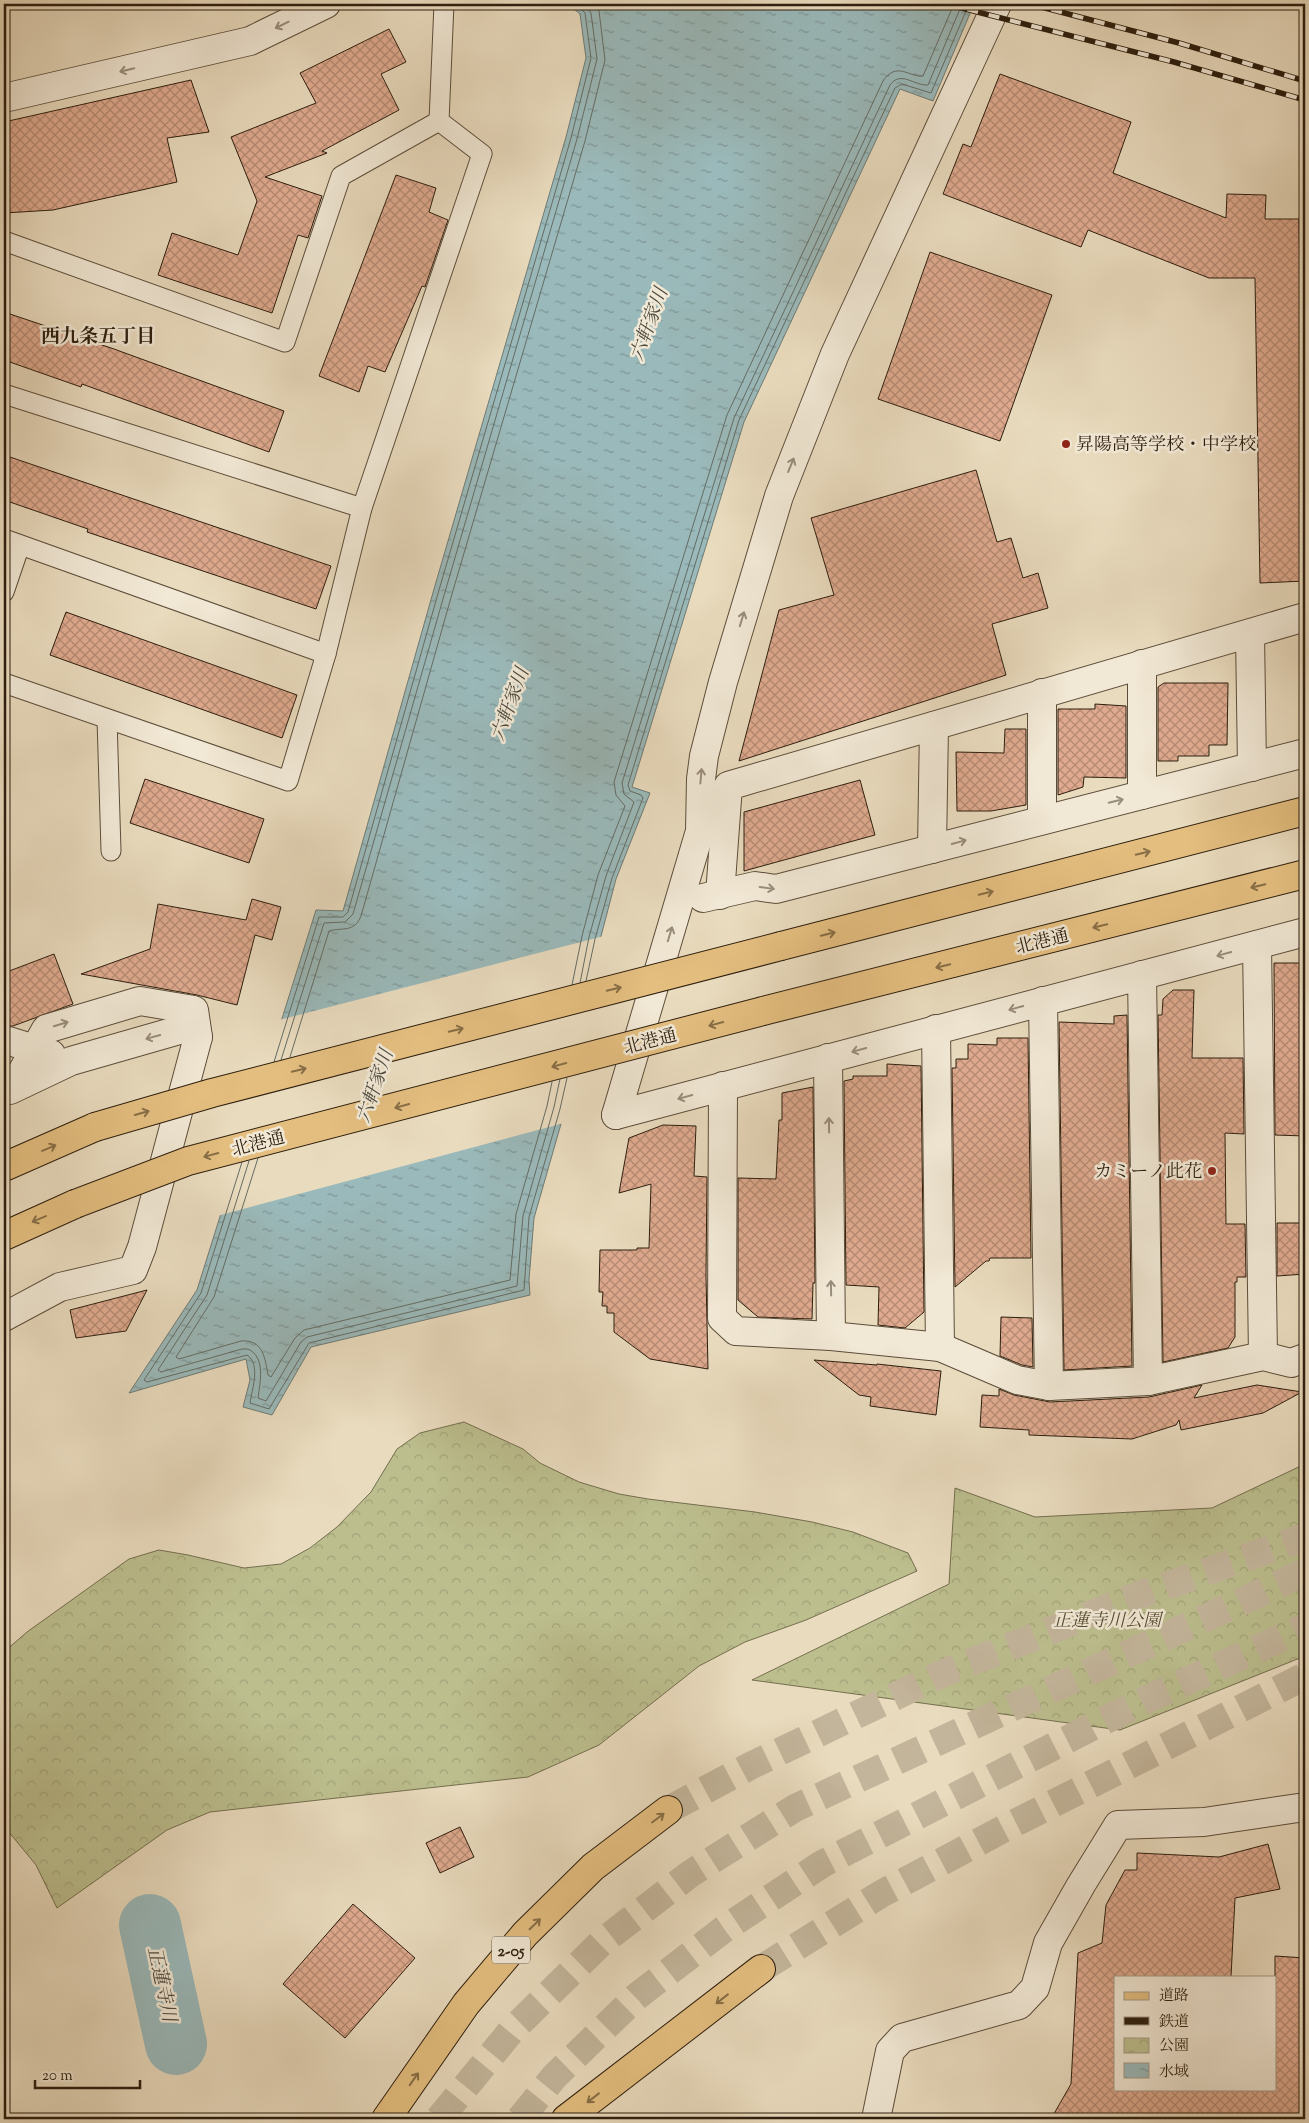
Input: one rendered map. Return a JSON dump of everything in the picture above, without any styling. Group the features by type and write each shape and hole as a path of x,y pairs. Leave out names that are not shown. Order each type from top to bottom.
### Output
{"main road":[{"path":"4,1167 96,1127 212,1093 1305,811"},
{"name":"北港通","path":"4,1236 76,1204 188,1161 1305,874"},
{"name":"2-05","path":"386,2119 466,2004 525,1934 592,1868 668,1810"},
{"path":"566,2119 761,1969"}],"street":[{"path":"4,98 250,41 326,4"},
{"path":"997,4 836,354 779,496 704,756 701,779 700,831 616,1115 1305,932"},
{"path":"720,895 728,786 1305,617"},
{"path":"1250,634 1252,767"},
{"path":"1142,664 1142,795"},
{"path":"1042,693 1042,820"},
{"path":"932,849 934,726"},
{"path":"681,897 699,899 755,886 776,889 1305,753"},
{"path":"1257,945 1263,1356"},
{"path":"1142,975 1148,1381"},
{"path":"4,1317 60,1287 133,1270 142,1247 198,1036 194,1010 140,1001 46,1029 35,1050 8,1091"},
{"path":"1043,1001 1049,1386"},
{"path":"8,1091 71,1061 186,1028 198,1036"},
{"path":"936,1029 940,1347"},
{"path":"4,1043 9,1041 71,1061"},
{"path":"828,1058 832,1336"},
{"path":"723,1086 722,1318 736,1331 832,1336 940,1347 1017,1380 1049,1386 1148,1381 1263,1356 1291,1363 1305,1358"},
{"path":"876,2119 890,2051 902,2038 1019,2005 1035,1988 1048,1943 1081,1884 1118,1825 1204,1822 1305,1807"}],"lane":[{"path":"440,121 444,4"},
{"path":"4,241 286,342 341,176 440,121"},
{"path":"4,683 288,780 326,654 362,508 482,154 440,121"},
{"path":"4,394 362,508"},
{"path":"4,592 12,542 326,654"},
{"path":"107,719 111,851"}],"green space":[{"path":"464,1422 523,1449 540,1463 579,1482 619,1494 755,1512 812,1522 853,1532 908,1553 917,1571 806,1620 745,1642 699,1666 599,1745 528,1777 210,1812 167,1830 57,1908 36,1865 4,1826 4,1652 27,1632 129,1559 159,1550 244,1568 281,1564 310,1548 337,1527 371,1492 397,1449 420,1433"},
{"name":"正蓮寺川公園","path":"1305,1464 1305,1656 1120,1730 752,1680 949,1584 955,1488 1035,1517 1212,1508"}],"water":[{"name":"六軒家川","path":"568,4 974,4 933,101 900,89 744,422 632,787 650,793 616,879 600,940 565,1110 534,1218 529,1280 530,1295 311,1347 272,1415 243,1407 250,1380 246,1359 129,1393 197,1290 316,910 343,911 434,589 566,137 586,58 580,14"}],"pier":[{"path":"604,936 564,1123 217,1216 279,1020"}],"building":[{"path":"389,29 406,62 381,74 399,110 322,151 327,153 265,177 322,196 308,238 298,235 272,313 158,275 172,233 238,255 257,201 231,137 316,103 300,73"},
{"path":"1000,74 1131,122 1113,173 1226,218 1227,194 1266,195 1265,219 1299,219 1305,581 1260,583 1255,278 1209,278 1088,230 1081,247 943,194 963,144 971,147"},
{"path":"191,80 209,132 167,138 177,182 53,210 4,213 4,122"},
{"path":"396,175 436,188 429,212 448,220 425,287 422,286 385,372 368,366 359,392 319,376"},
{"path":"930,252 1052,295 1000,441 878,399"},
{"path":"4,312 114,349 284,411 269,452 82,384 81,387 4,360"},
{"path":"4,455 331,566 316,609 87,532 88,529 4,500"},
{"path":"976,470 997,542 1011,538 1023,578 1038,573 1048,608 992,624 1006,675 739,761 779,610 834,595 811,518"},
{"path":"66,612 297,695 282,738 50,655"},
{"path":"1164,683 1228,683 1227,745 1209,745 1209,756 1178,756 1178,761 1158,761 1158,687"},
{"path":"1095,704 1126,706 1126,778 1084,777 1083,787 1058,795 1058,709 1095,709"},
{"path":"1005,729 1026,729 1026,805 991,811 957,811 956,752 1004,753"},
{"path":"145,779 264,819 249,863 130,823"},
{"path":"860,780 875,835 744,871 744,812"},
{"path":"252,899 281,907 272,940 255,935 237,1005 197,995 81,974 150,949 158,904 246,920"},
{"path":"54,954 73,1004 13,1026 4,1026 4,973"},
{"path":"1274,963 1305,963 1305,1136 1275,1135"},
{"path":"1173,990 1194,990 1192,1058 1243,1058 1244,1134 1225,1133 1226,1224 1245,1224 1246,1277 1237,1277 1237,1282 1235,1282 1235,1337 1228,1348 1163,1362 1158,1015 1162,1015 1163,999"},
{"path":"1127,1015 1132,1366 1064,1370 1059,1022 1114,1024 1114,1016"},
{"path":"997,1038 1028,1038 1031,1258 990,1258 989,1261 986,1261 955,1287 952,1068 956,1068 956,1059 968,1059 968,1044 997,1045"},
{"path":"887,1064 921,1066 924,1312 905,1328 878,1325 879,1287 846,1285 844,1081 853,1079 853,1076 887,1076"},
{"path":"813,1087 815,1283 813,1283 812,1319 758,1317 738,1300 738,1178 776,1179 779,1120 782,1120 782,1093"},
{"path":"663,1125 696,1126 694,1176 707,1177 706,1276 708,1369 650,1359 614,1332 614,1313 607,1313 607,1306 602,1306 603,1292 599,1292 600,1250 637,1250 637,1248 649,1248 651,1184 619,1193 629,1138"},
{"path":"1277,1223 1305,1223 1305,1274 1277,1276"},
{"path":"147,1290 126,1331 76,1338 70,1310"},
{"path":"1001,1317 1032,1318 1033,1367 1022,1365 1000,1356"},
{"path":"814,1360 941,1371 936,1415 870,1406 871,1397 859,1395"},
{"path":"1202,1385 1194,1398 1257,1385 1302,1392 1263,1413 1181,1430 1179,1420 1176,1425 1132,1439 1029,1435 1029,1430 980,1427 982,1395 999,1396 999,1389 1014,1395 1050,1402 1149,1397"},
{"path":"460,1827 474,1857 440,1873 426,1843"},
{"path":"1268,1844 1280,1889 1235,1898 1231,1976 1114,1976 1114,2090 1276,2090 1275,1956 1305,1958 1305,2119 1051,2119 1071,2084 1078,1953 1102,1943 1106,1905 1125,1870 1137,1870 1137,1853 1219,1857"},
{"path":"353,1904 415,1958 345,2038 283,1984"}],"waterway":[{"name":"正蓮寺川","path":"150,1925 176,2044"}],"tunnel":[{"path":"668,1810 752,1765 946,1672 1137,1596 1305,1537"},
{"path":"439,2119 512,2030 602,1942 690,1874 795,1808 1305,1572"},
{"path":"520,2119 554,2077 636,1997 724,1929 822,1864 1141,1702 1305,1627"},
{"path":"761,1969 881,1894 1003,1829 1305,1676"}],"railway":[{"path":"946,4 1174,62 1305,100"},
{"path":"1030,4 1179,43 1305,81"}],"place":[{"name":"昇陽高等学校・中学校","path":"1066,444"},
{"name":"カミーノ此花","path":"1212,1171"}],"district":[{"name":"西九条五丁目","path":"98,335"}]}
